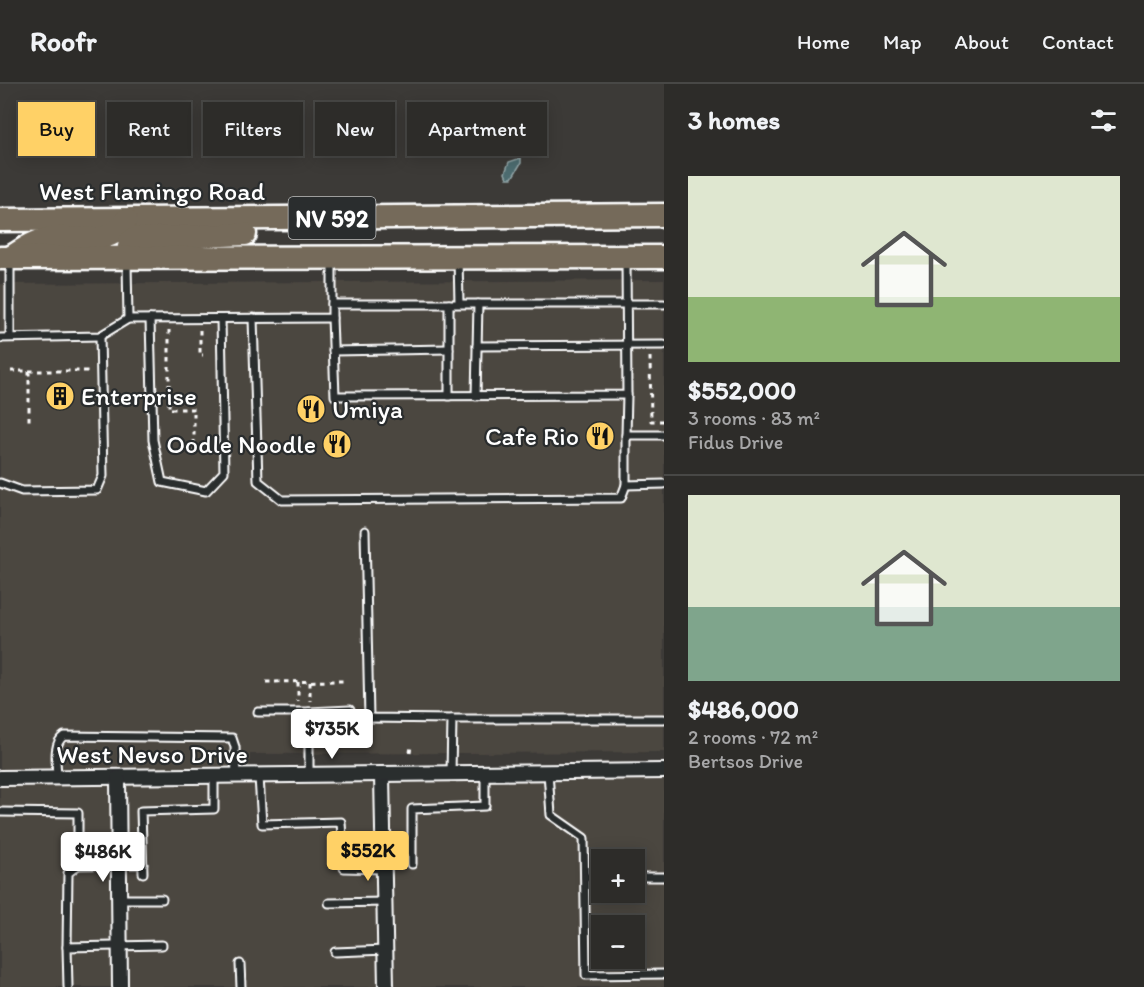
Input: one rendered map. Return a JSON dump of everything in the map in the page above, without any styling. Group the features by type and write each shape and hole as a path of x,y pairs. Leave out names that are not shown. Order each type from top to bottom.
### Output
{"main road":[{"name":"West Flamingo Road","path":"0,220 664,215"},
{"path":"127,257 130,242 135,239 261,234 319,218"},
{"path":"5,258 41,240 103,238 114,234 126,220"},
{"name":"NV 592","path":"5,258 333,255 664,257"}],"street":[{"name":"West Nevso Drive","path":"0,778 382,776 664,771"},
{"path":"382,776 386,987"},
{"path":"118,778 120,987"}],"lane":[{"path":"333,255 332,318 335,396 627,395"},
{"path":"127,257 128,319"},
{"path":"458,257 459,303"},
{"path":"253,318 258,481 282,500 621,498 626,484 626,257"},
{"path":"5,258 10,337"},
{"path":"332,304 664,304"},
{"path":"448,304 448,396"},
{"path":"476,396 478,304"},
{"path":"0,338 100,336 128,319 332,318"},
{"path":"150,319 153,440 162,482 206,491 224,472 221,319"},
{"path":"0,483 22,491 97,490 103,477 100,336"},
{"path":"477,346 664,345"},
{"path":"333,351 449,349"},
{"path":"626,435 664,435"},
{"path":"626,484 664,484"},
{"path":"365,531 369,718 664,719"},
{"path":"258,712 350,710"},
{"path":"309,776 310,712"},
{"path":"451,774 452,719"},
{"path":"57,778 56,746 64,736 232,738 235,747 236,777"},
{"path":"548,772 551,815 584,838 586,975 664,974"},
{"path":"412,864 412,809 485,806 485,773"},
{"path":"143,873 141,811 214,809 214,777"},
{"path":"259,777 262,824 341,822 344,868 384,869"},
{"path":"0,812 78,813 78,865"},
{"path":"68,987 68,873 78,865 143,864"},
{"path":"585,877 591,877"},
{"path":"645,877 664,877"},
{"path":"119,899 162,899"},
{"path":"329,903 385,902"},
{"path":"67,947 162,945"},
{"path":"335,952 386,950"},
{"path":"240,964 241,987"}],"path":[{"path":"179,330 168,330 169,410 194,410 194,455"},
{"path":"190,330 200,330 200,355 203,355"},
{"path":"657,357 650,357 651,421 664,421"},
{"path":"12,371 89,371"},
{"path":"29,371 29,422"},
{"path":"266,682 343,681"},
{"path":"298,682 298,712"},
{"path":"310,682 310,712"},
{"path":"410,753 411,746"}],"shaded area":[{"path":"664,280 664,752 250,754 249,776 664,771 664,987 0,987 0,284"}],"water":[{"path":"521,158 521,163 512,178 507,178 505,173 509,162"}],"place":[{"name":"Enterprise","path":"60,396"},
{"name":"Umiya","path":"311,409"},
{"name":"Cafe Rio","path":"600,436"},
{"name":"Oodle Noodle","path":"337,444"}]}
